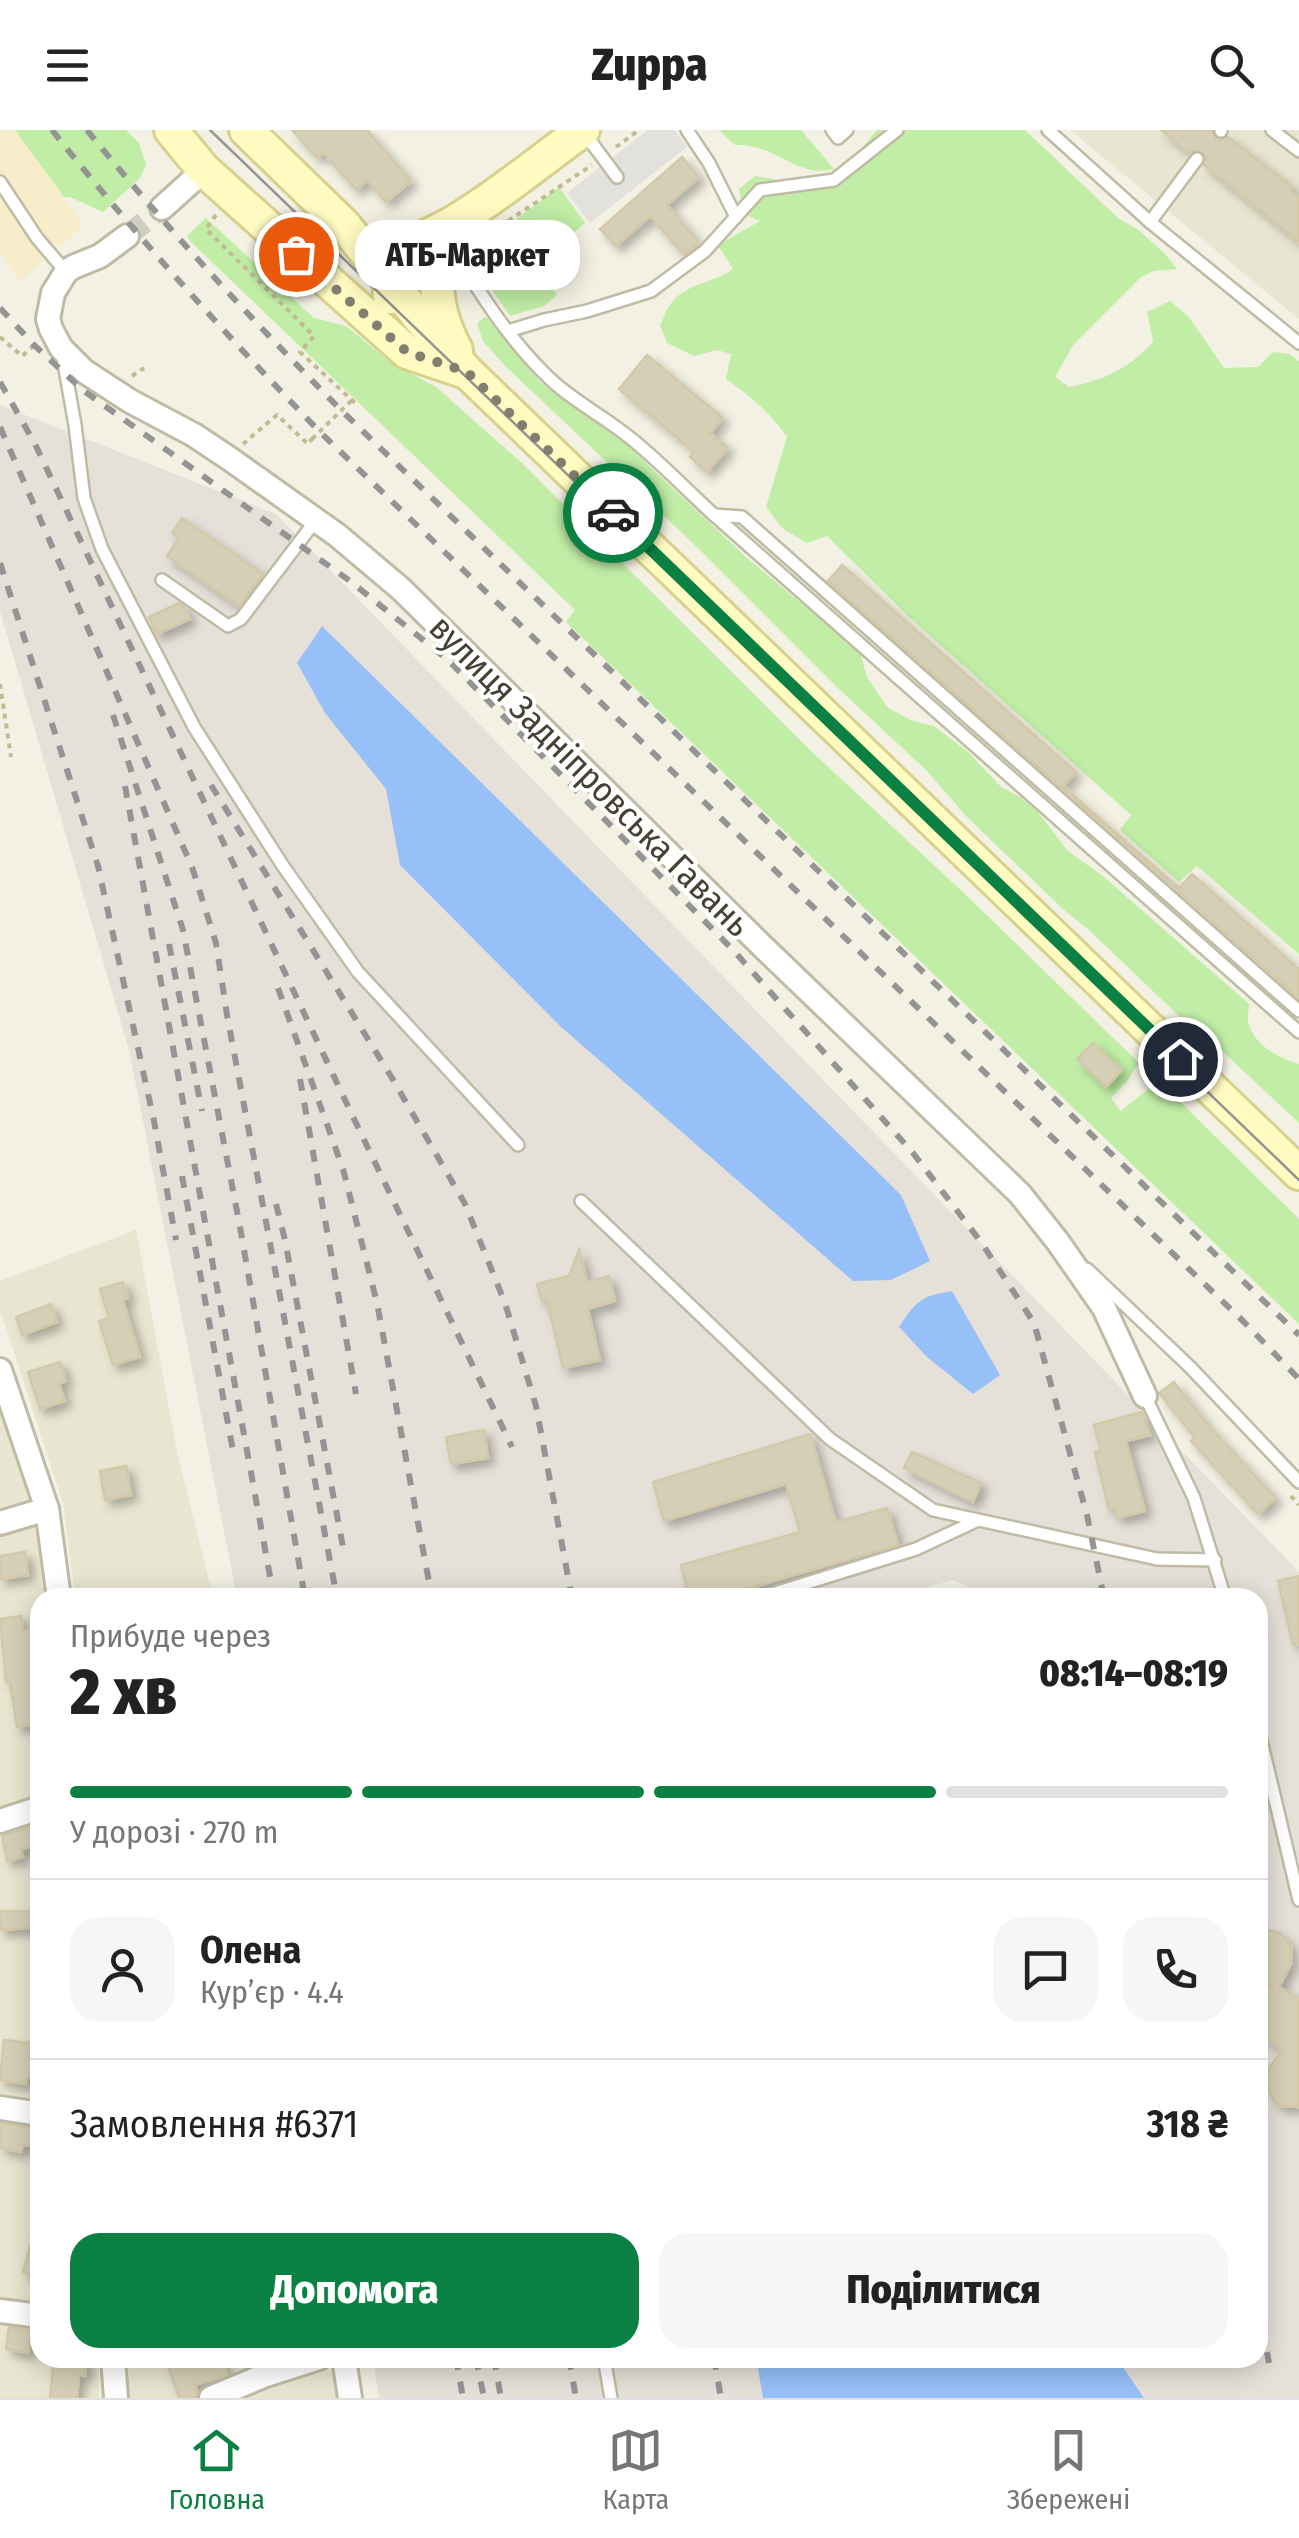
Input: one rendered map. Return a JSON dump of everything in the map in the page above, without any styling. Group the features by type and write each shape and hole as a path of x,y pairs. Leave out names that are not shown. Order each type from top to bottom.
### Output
{"main road":[{"path":"170,130 204,170 407,352 467,372"},
{"path":"246,130 344,226 467,372 1299,1173"},
{"path":"407,352 390,305 390,282 399,258 448,236 583,130"},
{"path":"344,226 393,243 448,236"},
{"path":"448,236 437,263 437,286 446,328 467,372"},
{"path":"316,272 344,281 390,282"}],"street":[{"path":"162,208 204,170"},
{"path":"56,338 48,319 54,293 66,272 100,256 127,236"},
{"name":"вулиця Задніпровська Гавань","path":"56,338 84,371 194,435 316,520 401,590 1020,1194 1104,1308 1144,1396"},
{"path":"0,1370 47,1509 58,1588"},
{"path":"0,1523 47,1509"},
{"path":"0,1822 30,1812"},
{"path":"0,2108 30,2112"},
{"path":"0,2311 30,2315"},
{"path":"114,2368 116,2398"},
{"path":"211,2398 288,2368"},
{"path":"346,2368 350,2398"}],"lane":[{"path":"583,130 617,176"},
{"path":"687,130 736,217"},
{"path":"832,130 838,138 847,130"},
{"path":"508,332 651,290 706,251 760,190 834,180 897,130"},
{"path":"1048,130 1150,222 1299,343"},
{"path":"1272,130 1299,151"},
{"path":"1150,222 1196,159"},
{"path":"0,182 37,238 66,272"},
{"path":"448,236 468,274 508,332 546,375 569,396 632,439 1299,1032"},
{"path":"56,338 75,425 84,498 102,549 177,697 283,866 358,972 518,1145"},
{"path":"714,514 742,517 1299,1011"},
{"path":"162,580 228,626 241,619 316,520"},
{"path":"581,1201 830,1439 934,1510 1157,1559 1215,1560"},
{"path":"1058,1242 1190,1366 1299,1482"},
{"path":"1144,1396 1194,1498 1222,1588"},
{"path":"790,1588 916,1548 976,1521"},
{"path":"1268,1770 1299,1900"},
{"path":"606,2368 611,2398"}],"path":[{"path":"448,236 602,158 639,130"},
{"path":"213,219 206,229 314,336 300,352 353,402 308,444 277,414 259,429"},
{"path":"0,338 22,356 56,338"},
{"path":"0,684 11,757"}],"shaded area":[{"path":"0,130 15,130 84,225 19,282 0,252"},
{"path":"648,130 674,130 687,147 590,223 567,193"},
{"path":"1070,130 1299,130 1299,319"},
{"path":"0,405 276,514 1299,1572 1299,2398 1144,2398 1124,2368 1268,2368 1268,1588 970,1588 953,1580 925,1588 235,1588 129,1050 0,611"},
{"path":"136,1230 177,1452 211,1588 74,1588 63,1503 0,1309 0,1281"},
{"path":"0,1410 32,1507 0,1517"},
{"path":"35,1527 44,1588 30,1588 30,1806 0,1815 0,1536"},
{"path":"30,1818 30,2105 0,2100 0,1828"},
{"path":"0,2112 30,2117 30,2307 0,2303"},
{"path":"0,2317 30,2321 30,2368 99,2368 99,2398 0,2398"},
{"path":"123,2368 257,2368 230,2376 201,2398 127,2398"},
{"path":"374,2368 758,2368 763,2398 379,2398"},
{"path":"325,2370 338,2372 344,2398 238,2398"}],"green space":[{"path":"15,130 126,130 139,143 146,165 140,178 103,212 64,197"},
{"path":"719,130 801,130 834,169 806,169 758,148 735,145"},
{"path":"877,130 1025,130 1118,218 1140,231 1177,269 1154,271 1141,277 1073,345 1055,377 1069,387 1105,377 1134,360 1153,342 1147,312 1170,301 1189,317 1224,368 1258,367 1273,352 1290,354 1299,361 1299,954 1197,866 1179,882 1120,830 1131,815 908,616 827,536 807,543 782,528 766,507 787,437 760,405 726,379 731,354 717,350 694,356 667,343 660,325 672,302 685,291 733,269 718,245 760,221 744,214 739,189 755,176 783,181 830,173 861,149"},
{"path":"559,187 585,223 543,260 557,295 544,306 510,316 476,266 474,251"},
{"path":"206,218 314,318 346,326 390,362 436,387 522,463 810,750 1139,1063 1111,1098 1121,1111 1148,1089 1165,1087 1299,1219 1299,1324 566,622 575,610 190,241 187,236"},
{"path":"485,317 494,320 540,382 627,445 747,558 860,652 867,677 888,708 934,726 968,752 1001,787 1037,811 1068,851 1104,877 1249,1004 1248,1021 1255,1037 1275,1054 1299,1064 1299,1123 1064,910 699,549 505,366 483,341 477,323"}],"water":[{"path":"322,626 901,1195 930,1261 891,1280 853,1281 560,1026 400,865 386,789 325,713 297,663"},
{"path":"952,1291 1000,1375 973,1394 927,1357 899,1327 920,1301"},
{"path":"758,2368 1124,2368 1144,2398 763,2398"}],"building":[{"path":"292,130 367,130 411,181 386,202 367,180 356,190 323,152 317,158"},
{"path":"1161,130 1212,130 1217,140 1228,137 1292,187 1290,190 1299,197 1299,242 1204,165 1203,152 1190,153"},
{"path":"682,157 699,177 667,205 699,242 684,255 650,216 616,246 600,229"},
{"path":"647,355 723,418 710,433 728,448 707,472 690,457 694,452 619,389"},
{"path":"182,518 263,574 239,606 167,556 179,538 172,533"},
{"path":"842,565 1076,772 1063,786 1179,888 1192,874 1299,969 1299,998 828,581"},
{"path":"179,603 190,619 157,634 149,617"},
{"path":"1093,1043 1122,1070 1106,1087 1077,1059"},
{"path":"579,1250 587,1282 609,1276 615,1301 588,1309 600,1360 563,1368 547,1300 542,1301 537,1284 569,1276"},
{"path":"123,1282 128,1298 123,1300 140,1357 113,1365 99,1321 109,1318 100,1289"},
{"path":"51,1304 57,1322 22,1335 16,1317"},
{"path":"60,1362 66,1381 59,1384 65,1401 40,1409 28,1372"},
{"path":"1174,1382 1276,1498 1258,1514 1191,1441 1195,1438 1159,1393"},
{"path":"1142,1412 1150,1435 1126,1441 1145,1511 1118,1518 1115,1508 1109,1510 1095,1452 1101,1451 1094,1425"},
{"path":"484,1430 488,1458 451,1464 446,1437"},
{"path":"810,1434 836,1522 887,1508 898,1545 750,1588 687,1588 681,1565 800,1532 786,1484 664,1521 653,1482"},
{"path":"912,1452 981,1483 973,1502 904,1468"},
{"path":"126,1466 131,1495 105,1500 100,1471"},
{"path":"25,1552 28,1575 0,1579 0,1556"},
{"path":"1299,1576 1299,1644 1293,1645 1278,1581"},
{"path":"21,1616 23,1631 30,1630 30,1725 17,1727 10,1682 6,1682 0,1619"},
{"path":"30,1827 30,1847 21,1849 23,1857 7,1861 2,1836"},
{"path":"0,1911 30,1912 30,1928 0,1930"},
{"path":"1268,1930 1280,1933 1291,1946 1291,1964 1279,1987 1299,1998 1299,2107 1281,2106 1268,2089 1269,2068 1282,2050 1268,2040"},
{"path":"4,2040 30,2043 30,2077 26,2084 0,2080"},
{"path":"0,2123 30,2128 30,2146 23,2145 21,2152 0,2148"},
{"path":"30,2246 30,2274 23,2272"},
{"path":"9,2327 30,2331 28,2353 6,2349"},
{"path":"53,2368 85,2368 85,2376 79,2375 77,2398 50,2398"},
{"path":"169,2368 225,2368 227,2375 195,2385 196,2398 179,2398"}],"tunnel":[{"path":"127,236 162,208"}],"tram line":[{"path":"210,130 1299,1180"}],"railway":[{"path":"52,130 182,284 320,432 1299,1379"},
{"path":"87,130 211,274 342,411 1299,1335"},
{"path":"0,308 84,391 350,581 448,660 734,951 913,1153 981,1242 1034,1323 1087,1515 1102,1588"},
{"path":"0,382 35,444 512,1447"},
{"path":"0,427 192,867 216,943 335,1588"},
{"path":"0,563 98,866 176,1240"},
{"path":"113,715 183,930 303,1588"},
{"path":"211,785 465,1204 505,1303 536,1406 570,1588"},
{"path":"125,786 272,1588"},
{"path":"169,944 202,1111"},
{"path":"278,988 343,1169 377,1303 430,1588"},
{"path":"300,1079 356,1394"},
{"path":"182,1176 234,1456"},
{"path":"276,1204 343,1547"},
{"path":"1268,2358 1269,2363"},
{"path":"458,2368 463,2398"},
{"path":"478,2368 484,2398"},
{"path":"496,2368 501,2398"},
{"path":"571,2368 576,2398"},
{"path":"716,2368 721,2398"}],"way so far":[{"path":"296,254 407,352 467,372 613,513"}],"place":[{"name":"АТБ-Маркет","path":"296,254"}],"route":[{"path":"613,513 1180,1059"}]}
